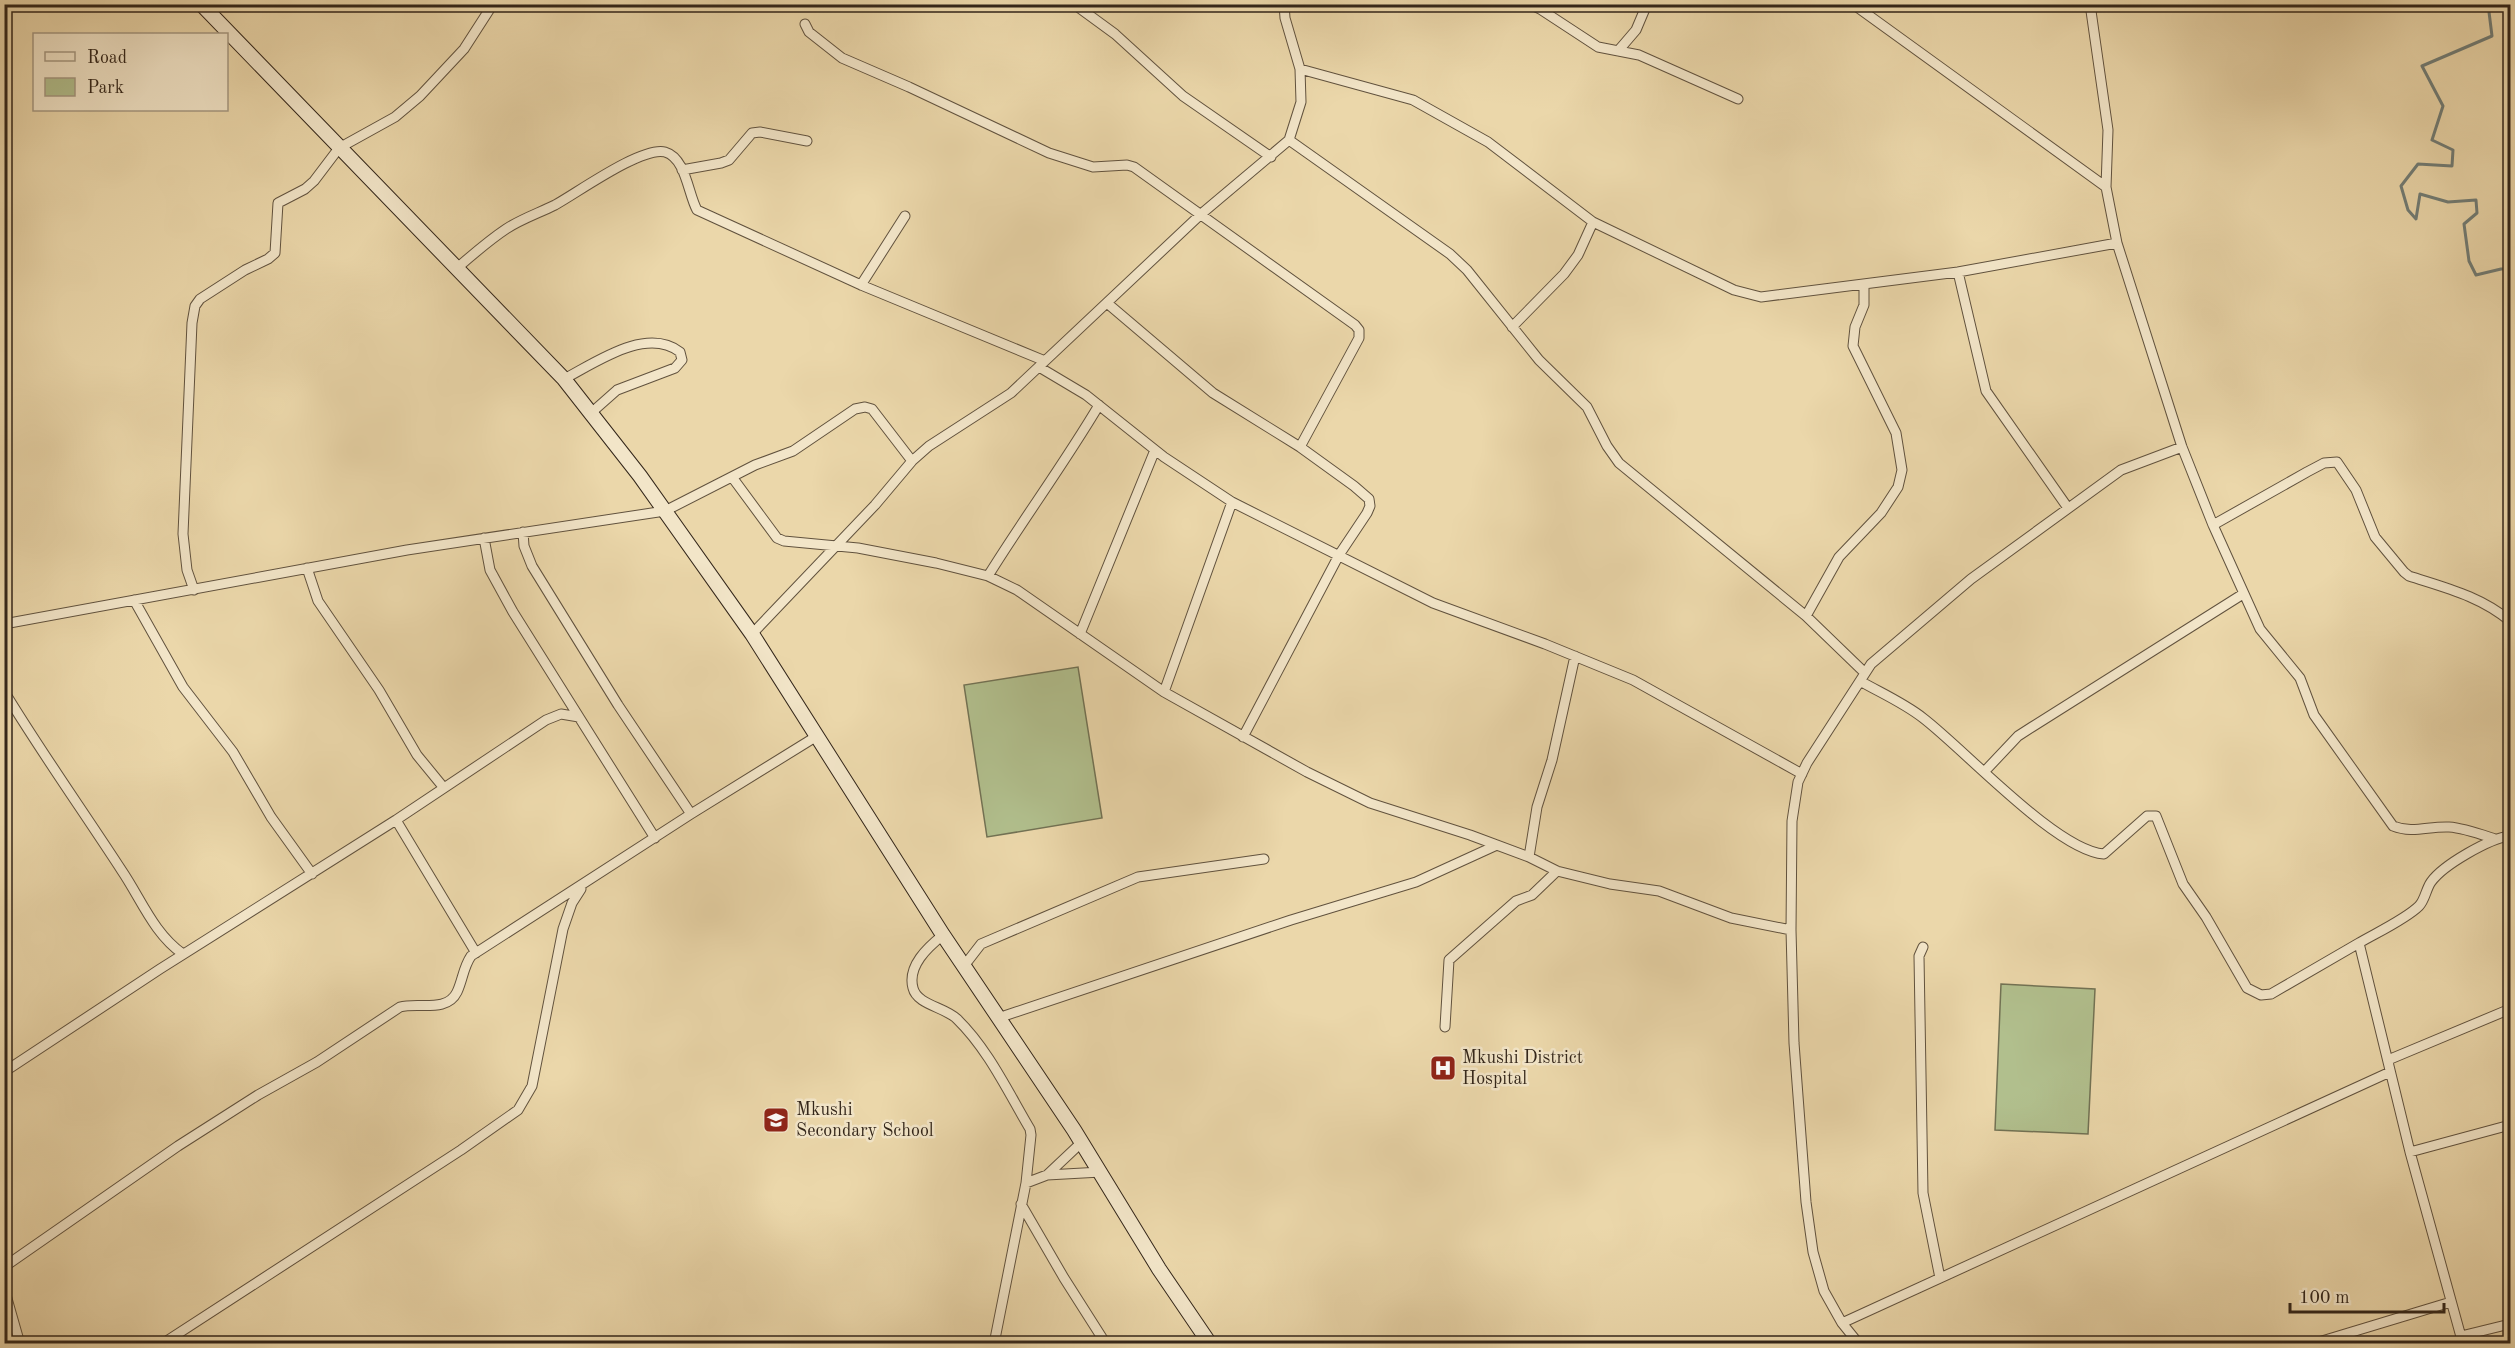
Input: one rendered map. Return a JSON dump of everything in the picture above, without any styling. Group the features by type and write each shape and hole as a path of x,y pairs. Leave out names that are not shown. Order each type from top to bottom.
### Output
{"street":[{"path":"201,4 564,379 665,511 752,634 943,935 1082,1142 1159,1269 1210,1344"},
{"path":"194,590 187,570 183,534 192,323 195,306 207,293 272,256 277,248 278,203 305,189 314,181 339,148 395,117 420,96 464,49 493,4"},
{"path":"1074,4 1115,34 1183,96 1271,157"},
{"path":"752,634 835,547 912,460 929,446 1011,393 1200,215 1289,140 1301,102 1300,69 1285,18 1284,4"},
{"path":"1528,4 1540,9 1598,47 1657,62 1738,99"},
{"path":"1618,51 1636,30 1647,4"},
{"path":"1853,4 2106,187"},
{"path":"2090,4 2108,129 2106,187 2117,243 2182,447 2243,594 2260,629 2304,684 2314,715 2393,826 2409,831 2458,828 2495,839"},
{"path":"805,24 809,32 842,58 1071,161 1093,167 1126,165 1134,167 1359,330 1359,338 1300,447"},
{"path":"1300,69 1413,100 1488,142 1593,222 1734,290 1761,297 1958,273 2117,243"},
{"path":"682,170 729,160 746,137 752,133 760,132 807,141"},
{"path":"1289,140 1450,254 1467,270 1539,360 1587,407 1607,446 1619,463 1806,616 1863,677 1922,716 2054,832 2093,853 2104,854 2147,816 2156,816 2183,884 2206,917 2247,988 2260,995 2271,994 2412,912 2423,901 2430,883 2440,873 2495,839 2511,836"},
{"path":"456,269 508,227 557,204 633,160 656,152 665,152 674,157 682,170 697,210 1042,364 1099,405 1155,450 1232,502 1434,603 1633,680 1802,774"},
{"path":"861,285 905,216"},
{"path":"1512,327 1564,274 1578,255 1593,222"},
{"path":"1958,273 1986,391 2068,508"},
{"path":"1806,616 1839,557 1881,513 1898,487 1902,470 1896,433 1853,346 1855,327 1864,305 1864,285"},
{"path":"1107,303 1213,393 1300,447 1369,499 1368,513 1339,555 1243,737"},
{"path":"564,379 640,344 663,344 680,352 682,360 675,368 617,390 591,413"},
{"path":"988,576 1027,513 1065,463 1099,405"},
{"path":"4,624 307,568 665,511 755,465 793,451 855,409 865,407 872,409 912,460"},
{"path":"1859,1344 1842,1323 1824,1291 1813,1252 1806,1202 1794,1043 1791,930 1792,821 1798,782 1871,664 1971,579 2121,470 2182,447"},
{"path":"1080,634 1155,450"},
{"path":"2213,525 2324,463 2337,462 2356,490 2375,537 2404,572 2409,576 2460,591 2500,612 2511,621"},
{"path":"732,477 777,538 835,547 858,548 988,576 1017,590 1164,692 1243,737 1370,803 1497,845 1557,871 1610,884 1659,891 1731,918 1791,930"},
{"path":"1164,692 1232,502"},
{"path":"523,532 524,546 532,566 618,705 691,814"},
{"path":"484,538 487,560 498,585 544,664 655,838"},
{"path":"307,568 318,601 379,690 406,739 444,788"},
{"path":"1985,771 2025,732 2243,594"},
{"path":"134,600 183,687 234,752 271,817 312,874"},
{"path":"1529,857 1537,807 1552,760 1575,656"},
{"path":"4,691 7,703 129,881 165,940 183,954"},
{"path":"4,1072 183,954 396,820 546,720 561,714 579,717"},
{"path":"4,1267 178,1146 258,1095 317,1062 400,1007 412,1004 443,1005 457,992 464,966 476,953 583,886 691,814 817,736"},
{"path":"396,820 476,953"},
{"path":"998,1018 1291,920 1416,882 1497,845"},
{"path":"964,966 981,944 1138,877 1264,859"},
{"path":"1445,1027 1449,960 1515,901 1532,895 1557,871"},
{"path":"162,1344 461,1150 518,1110 532,1086 563,929 572,903 583,886"},
{"path":"943,935 926,948 919,959 912,987 917,996 954,1016 972,1034 1030,1129 1026,1183 994,1344"},
{"path":"2359,943 2410,1152 2462,1340 2511,1324"},
{"path":"1923,947 1919,956 1923,1193 1940,1278"},
{"path":"2388,1060 2511,1009"},
{"path":"1842,1323 2390,1072"},
{"path":"2410,1152 2511,1125"},
{"path":"1047,1175 1082,1142"},
{"path":"1026,1183 1047,1175 1101,1172"},
{"path":"1022,1204 1064,1278 1106,1344"},
{"path":"4,1288 20,1344"},
{"path":"2312,1344 2451,1302"}],"green space":[{"path":"1078,667 1102,818 987,837 964,685"},
{"path":"2001,984 2095,989 2088,1134 1995,1130"}],"waterway":[{"path":"2488,4 2492,36 2422,66 2443,106 2432,140 2453,150 2452,166 2418,164 2401,186 2408,210 2416,219 2420,194 2448,202 2476,200 2477,213 2464,224 2469,261 2476,275 2510,269"}],"place":[{"name":"Mkushi District Hospital","path":"1443,1068"},
{"name":"Mkushi Secondary School","path":"776,1120"}]}
